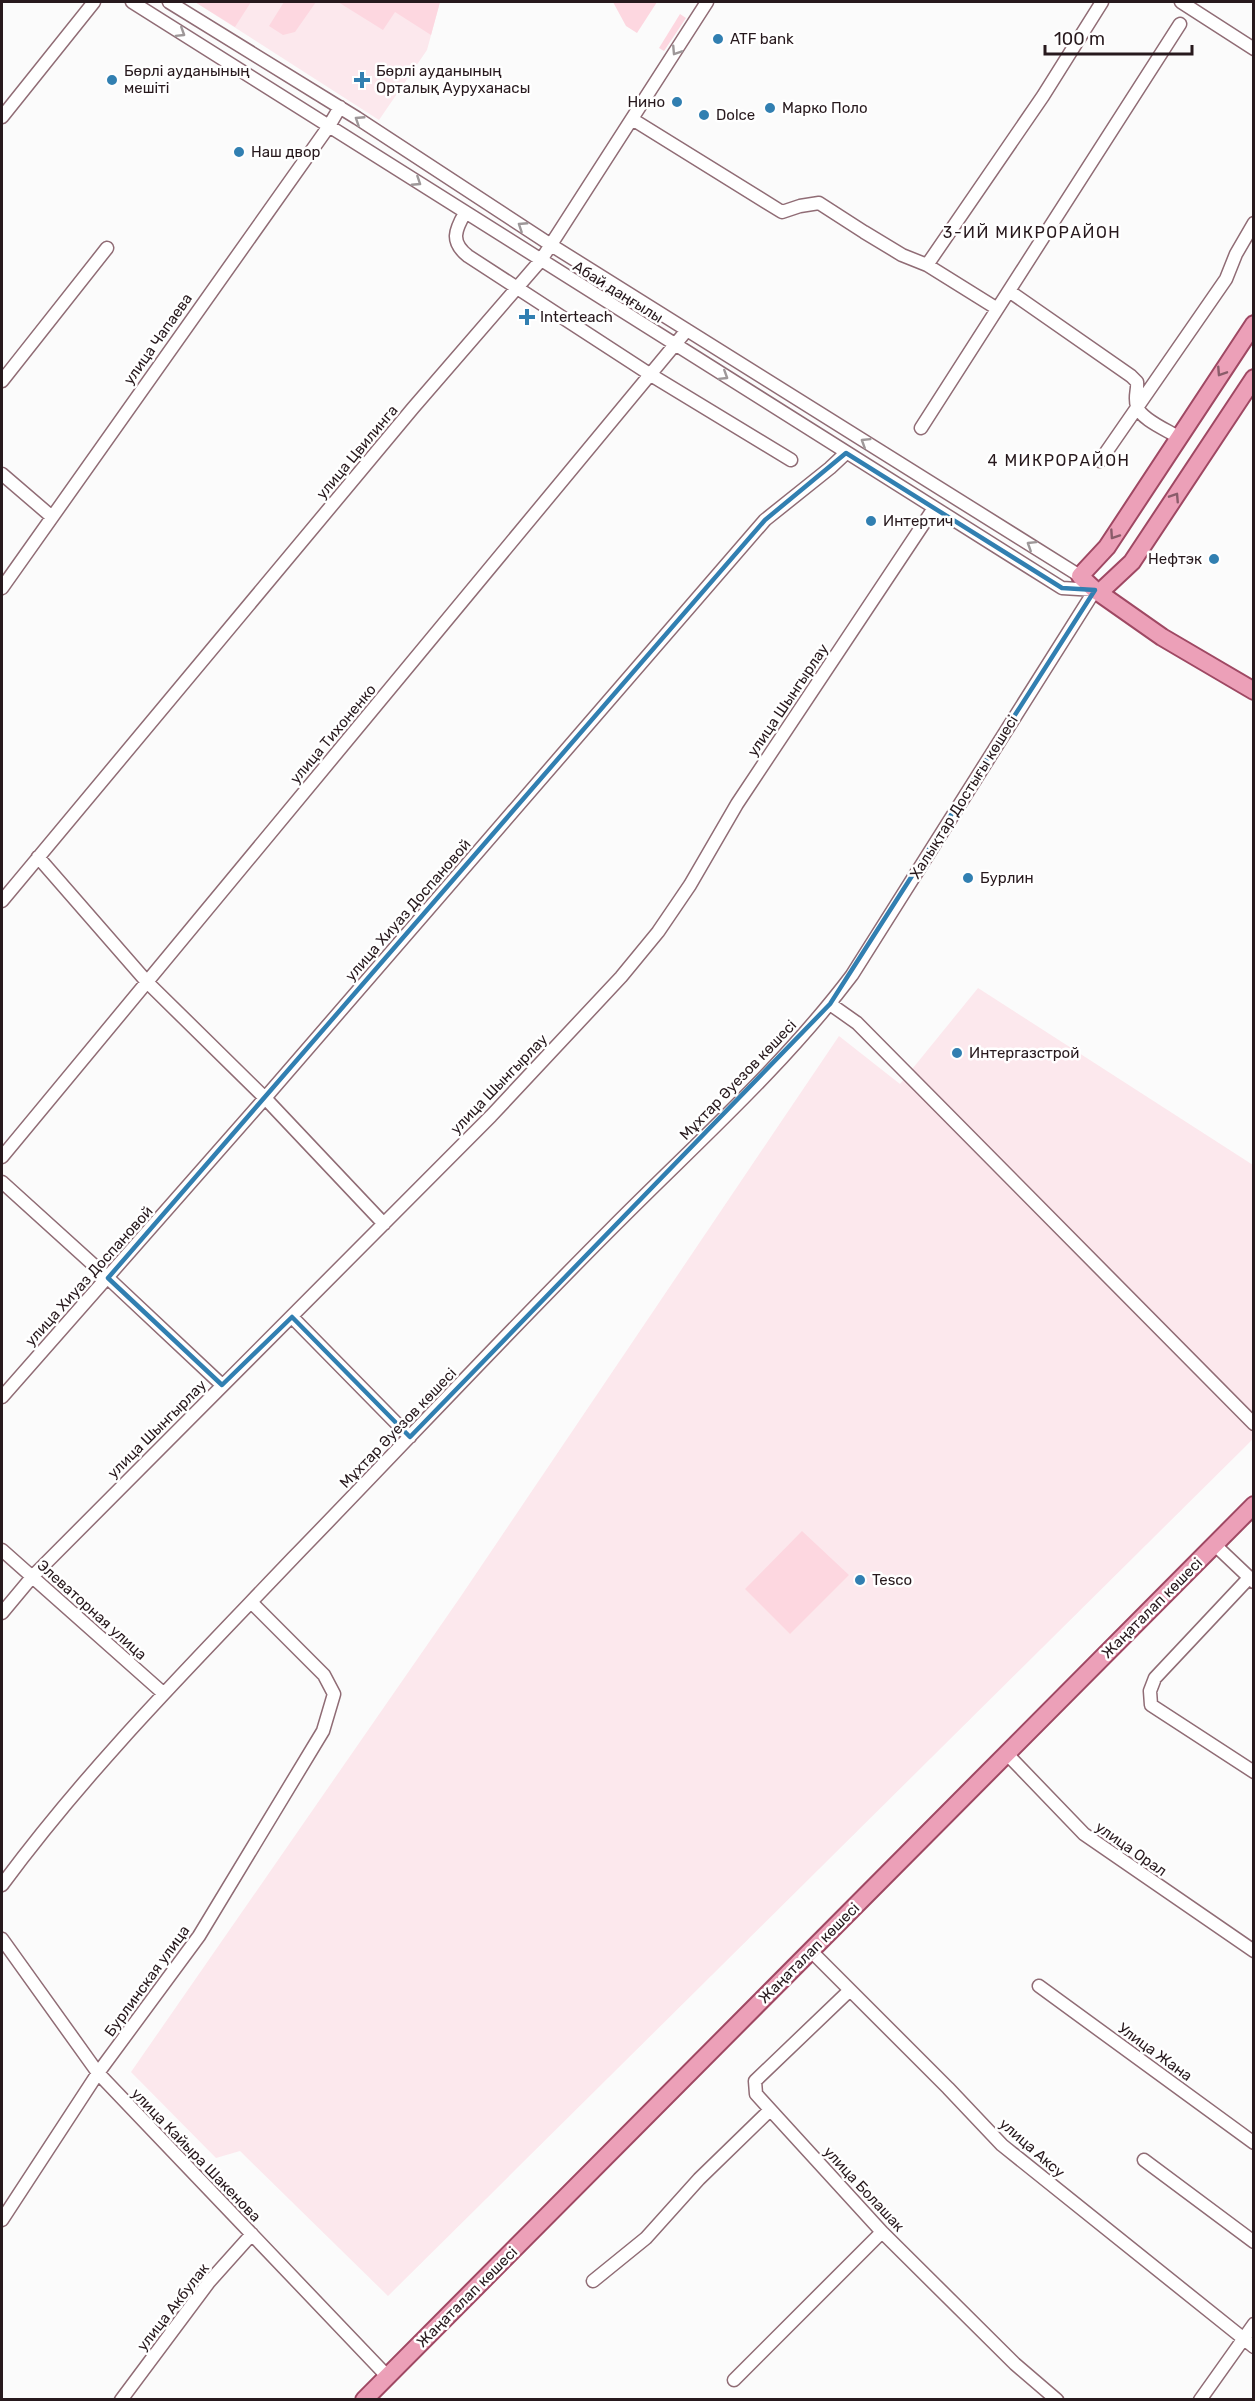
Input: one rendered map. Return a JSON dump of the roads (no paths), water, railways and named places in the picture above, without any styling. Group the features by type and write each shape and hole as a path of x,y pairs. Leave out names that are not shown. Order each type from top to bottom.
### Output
{"main road":[{"path":"1254,324 1107,547 1080,576 1168,640 1254,691"},
{"name":"Халықтар Достығы көшесі","path":"1098,591 1132,562 1254,378"},
{"name":"Жаңаталап көшесі","path":"364,2400 1254,1504"}],"street":[{"path":"2,117 94,2"},
{"name":"Абай даңғылы","path":"132,2 1062,588 1098,591"},
{"name":"Абай даңғылы","path":"169,2 340,107 551,245 1080,576"},
{"name":"улица Цвилинга","path":"2,901 541,260 707,2"},
{"path":"927,266 1043,96 1102,2"},
{"path":"1181,2 1254,49"},
{"path":"921,428 1180,24"},
{"name":"улица Чапаева","path":"2,588 340,107"},
{"path":"632,119 782,212 819,203 902,255 927,266 996,308"},
{"path":"465,213 456,228 456,240 460,250 651,375 791,460"},
{"path":"1100,461 1226,279 1236,254 1254,224"},
{"path":"2,381 107,248"},
{"path":"1009,291 1137,382 1135,397 1137,409 1144,416 1179,437"},
{"name":"улица Тихоненко","path":"2,1158 687,330"},
{"name":"улица Хиуаз Доспановой","path":"2,1397 265,1098 765,520 846,453"},
{"path":"2,474 52,517"},
{"name":"улица Шынгырлау","path":"2,1613 32,1577 499,1107 621,977 658,932 690,885 737,804 933,508"},
{"name":"Халықтар Достығы көшесі","path":"830,1004 852,975 1098,591"},
{"path":"38,856 147,982 265,1098 384,1224"},
{"path":"830,1004 857,1023 1254,1424"},
{"name":"Мұхтар Әуезов көшесі","path":"2,1885 80,1787 163,1693 611,1228 714,1128 830,1004"},
{"path":"2,1182 222,1385"},
{"path":"292,1317 410,1437"},
{"path":"1215,1545 1251,1580 1155,1678 1150,1691 1150,1705 1254,1772"},
{"name":"Элеваторная улица","path":"2,1550 163,1693"},
{"name":"Бурлинская улица","path":"2,2220 98,2073 199,1936 323,1731 334,1694 324,1675 251,1602"},
{"name":"улица Орал","path":"1006,1753 1084,1834 1254,1952"},
{"name":"улица Кайыра Шакенова","path":"2,1939 98,2073 387,2376"},
{"name":"улица Аксу","path":"812,1950 1002,2145 1248,2343"},
{"name":"Улица Жана","path":"1039,1986 1254,2143"},
{"name":"улица Болашак","path":"849,1990 755,2081 756,2094 882,2232 1015,2364 1057,2400"},
{"path":"593,2281 646,2238 692,2186 770,2110"},
{"path":"1144,2160 1254,2242"},
{"path":"734,2379 882,2232"},
{"name":"улица Акбулак","path":"121,2400 208,2282 252,2234"},
{"path":"1200,2400 1248,2343 1254,2324"}],"place":[{"name":"ATF bank","path":"718,39"},
{"name":"Бөрлі ауданының мешіті","path":"112,80"},
{"name":"Бөрлі ауданының Орталық Ауруханасы","path":"362,80"},
{"name":"Нино","path":"677,102"},
{"name":"Марко Поло","path":"770,108"},
{"name":"Dolce","path":"704,115"},
{"name":"Наш двор","path":"239,152"},
{"name":"Interteach","path":"527,317"},
{"name":"Интертич","path":"871,521"},
{"name":"Нефтэк","path":"1214,559"},
{"name":"Бурлин","path":"968,878"},
{"name":"Интергазстрой","path":"957,1053"},
{"name":"Tesco","path":"860,1580"}],"district":[{"name":"3-ИЙ МИКРОРАЙОН","path":"1032,232"},
{"name":"4 МИКРОРАЙОН","path":"1059,460"}]}
